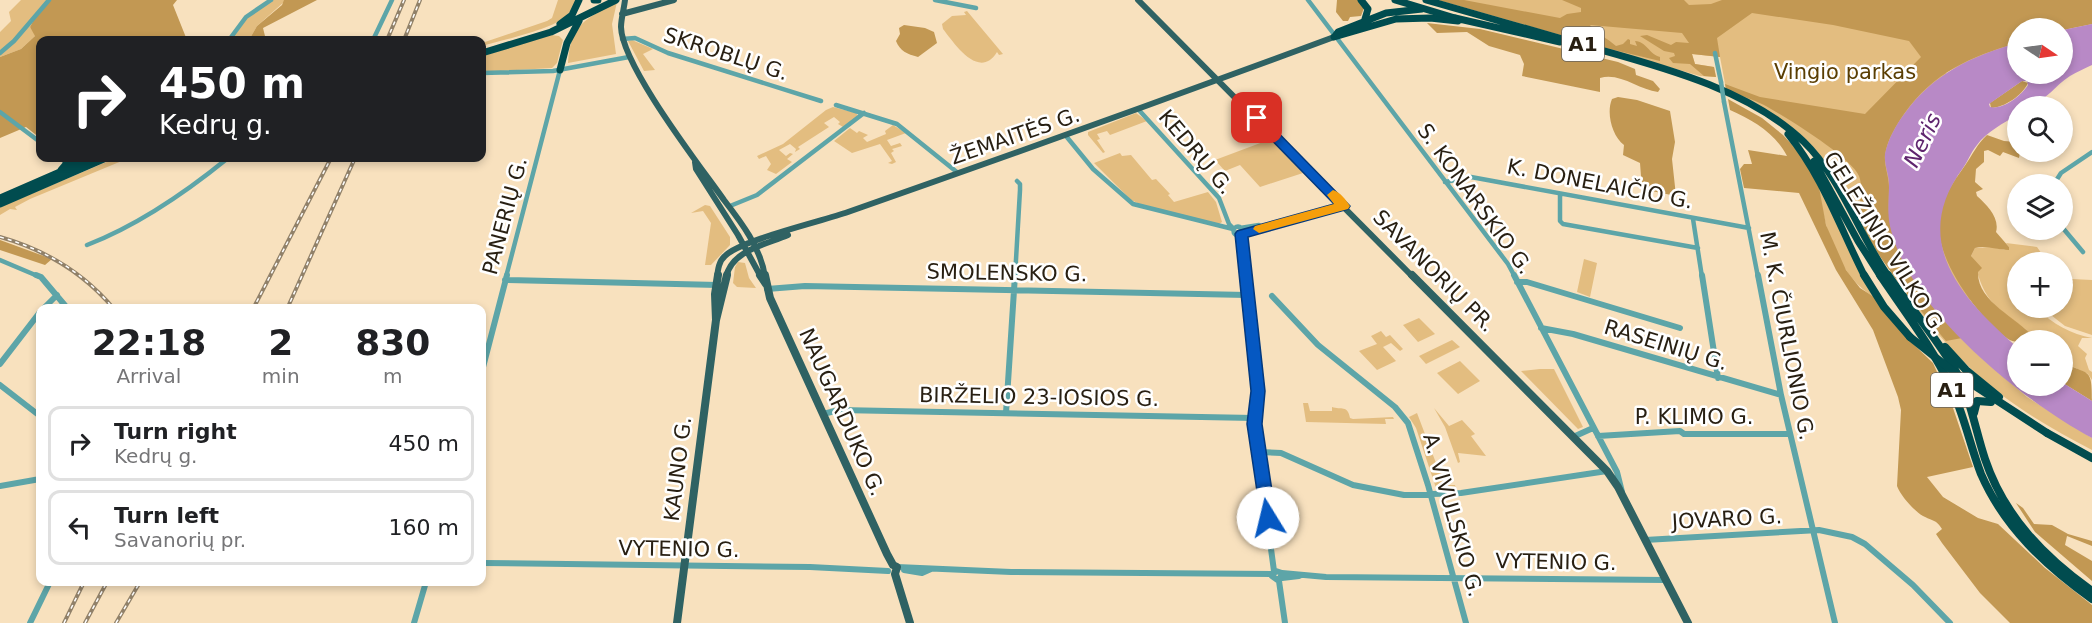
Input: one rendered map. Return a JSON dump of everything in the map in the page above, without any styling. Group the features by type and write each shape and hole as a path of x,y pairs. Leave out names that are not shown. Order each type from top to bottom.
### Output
{"highway":[{"path":"560,24 572,15 579,0"},
{"path":"486,47 560,24 607,0"},
{"path":"486,52 545,34 583,18 616,0"},
{"path":"1361,0 1368,9 1364,20"},
{"name":"GELEŽINIO VILKO G.","path":"1395,0 1455,18 1589,50 1680,78 1743,104 1788,134 1819,168 1855,236 1941,369 1958,405 1982,476 1999,508 2035,553 2092,599"},
{"name":"GELEŽINIO VILKO G.","path":"1426,0 1651,64 1703,83 1767,113 1804,142 1830,173 1862,237 1954,368 1974,420 1991,476 2007,506 2044,551 2092,591"},
{"path":"1334,37 1338,32 1386,13 1412,9 1467,12"},
{"path":"560,70 567,43 576,25 583,18"},
{"path":"1334,37 1386,21 1407,18 1430,18 1480,24"},
{"path":"545,34 562,35 566,38 567,43"},
{"path":"1788,134 1809,162 1871,289 1887,312 1910,337 1955,373 2047,433 2092,458"},
{"path":"57,173 66,162"},
{"path":"0,198 86,162"},
{"path":"0,204 87,162"},
{"path":"1916,315 1966,370 1999,397"},
{"path":"1974,420 1974,405 1977,401 1990,402"}],"main road":[{"name":"NAUGARDUKO G.","path":"625,0 622,14 622,39 629,57 694,162 730,206 754,245 767,276 766,286"},
{"path":"622,14 674,0"},
{"name":"SAVANORIŲ PR.","path":"1138,0 1607,471 1623,496 1688,623"},
{"name":"ŽEMAITĖS G.","path":"754,245 1066,136 1334,37"},
{"name":"NAUGARDUKO G.","path":"694,162 703,182 766,286 887,554 910,623"},
{"name":"KAUNO G.","path":"716,320 716,285 722,259 729,252 754,245"},
{"name":"KAUNO G.","path":"677,623 716,320 731,261 745,248"},
{"path":"1987,394 1999,397 2092,458 1990,402 1987,394"}],"street":[{"path":"0,53 16,41 37,11 49,0"},
{"path":"375,36 392,0"},
{"path":"935,0 976,9"},
{"name":"S. KONARSKIO G.","path":"1308,0 1503,258 1617,472 1623,496"},
{"path":"232,36 246,17 268,1"},
{"name":"SKROBLŲ G.","path":"622,39 635,38 668,53 821,101"},
{"name":"M. K. ČIURLIONIO G.","path":"1715,53 1781,395 1811,531 1835,623"},
{"path":"486,73 560,70 629,57"},
{"name":"PANERIŲ G.","path":"486,355 560,70"},
{"path":"836,105 899,125 958,173"},
{"name":"KEDRŲ G.","path":"1138,109 1219,198 1226,219 1237,231"},
{"path":"0,112 36,139"},
{"path":"730,206 757,195 864,113"},
{"path":"1066,136 1093,169 1133,204 1213,225 1237,231 1344,206"},
{"path":"2060,174 2092,153"},
{"path":"87,245 117,232 187,190 223,162"},
{"name":"K. DONELAIČIO G.","path":"1445,182 1471,177 1749,228"},
{"path":"1006,412 1020,190 1020,184 1017,181"},
{"path":"1560,194 1560,221 1563,224 1698,248"},
{"name":"KEDRŲ G.","path":"1213,225 1223,224 1226,219"},
{"path":"1693,219 1718,378"},
{"path":"1237,231 1242,255 1258,391 1254,418 1258,452 1285,623"},
{"path":"2072,240 2084,252"},
{"path":"0,260 42,277 64,304"},
{"path":"505,280 725,284"},
{"path":"1517,282 1527,282 1680,328"},
{"name":"SMOLENSKO G.","path":"766,286 1246,295"},
{"path":"49,304 57,295"},
{"name":"A. VIVULSKIO G.","path":"1272,296 1318,345 1395,407 1404,417 1412,431 1466,623"},
{"path":"0,364 36,319"},
{"name":"RASEINIŲ G.","path":"1541,328 1572,334 1781,395"},
{"path":"0,385 36,413"},
{"name":"BIRŽELIO 23-IOSIOS G.","path":"824,414 839,410 1254,418"},
{"path":"1574,437 1593,428"},
{"name":"P. KLIMO G.","path":"1598,436 1680,431 1684,434 1790,434"},
{"path":"1258,452 1281,453 1365,489 1404,495 1431,495 1528,484 1607,471"},
{"path":"0,486 36,480"},
{"name":"JOVARO G.","path":"1645,540 1811,531 1837,533 1858,540 1913,585 1950,623"},
{"name":"VYTENIO G.","path":"486,563 893,569 922,573 931,569 1277,576 1666,580"},
{"path":"30,623 48,586"},
{"path":"414,623 425,586"}],"green space":[{"path":"21,0 51,0 37,14 30,27 36,35 21,49 0,57 0,32 11,21 9,12"},
{"path":"273,0 284,0 257,26 251,36 234,36 246,18"},
{"path":"558,0 576,0 571,13 550,26 486,45 486,42 552,18"},
{"name":"Vingio parkas","path":"1438,0 2092,0 2092,24 2073,28 2073,18 2007,18 2007,47 1946,72 1976,353 2007,380 2007,396 2026,396 2092,438 2092,450 2009,400 1958,356 1902,288 1860,217 1855,216 1826,163 1807,140 1783,121 1726,89 1720,57 1692,54 1695,64 1714,67 1716,77 1700,76"},
{"path":"617,2 612,24 616,54 568,63 569,50 576,31 588,18"},
{"path":"967,11 1003,54 999,55 997,52 990,60 983,63 967,57 954,43 943,29 942,24 952,16 966,15 964,12"},
{"path":"551,35 559,36 563,40 557,63 552,68 486,72 486,55"},
{"path":"632,40 653,49 643,54 655,70 644,71 628,41"},
{"path":"833,107 856,113 858,116 843,127 834,117 824,123 829,127 798,147 800,149 795,152 796,149 790,144 779,150 786,156 793,154 787,159 792,162 776,174 767,170 771,164 766,156 759,159 757,156 783,144"},
{"path":"1136,113 1147,121 1110,135 1107,131 1097,134 1100,139 1097,140 1105,152 1103,153 1088,135 1088,132"},
{"path":"893,125 906,133 887,140 891,146 900,143 902,146 892,149 894,151 891,153 896,162 892,164 888,163 892,161 880,144 852,153 834,141 850,128 857,133 859,131 868,135 863,138 867,142 886,134 885,131"},
{"path":"1271,139 1303,173 1260,187 1240,165 1225,171 1215,160"},
{"path":"1120,153 1122,156 1131,155 1152,180 1156,179 1170,194 1168,195 1174,202 1208,192 1216,202 1222,222 1219,224 1144,206 1131,200 1094,163"},
{"path":"107,162 119,162 30,199 15,207 17,210 10,209 0,215 0,207"},
{"path":"1819,187 1874,297 1861,288 1851,276 1834,249 1824,218"},
{"path":"705,205 710,206 730,237 730,245 711,265 705,265 711,223 703,211 691,213"},
{"path":"2006,243 2037,247 2040,252 2007,252 2007,315 1987,295 1971,256 1975,248 1992,247 2004,250 2009,247"},
{"path":"1584,259 1597,263 1590,297 1577,292"},
{"path":"738,262 745,263 749,278 756,288 737,287 733,283"},
{"path":"2073,279 2092,280 2092,335 2065,326 2055,318 2073,318"},
{"path":"1419,318 1435,334 1418,342 1403,325"},
{"path":"2011,318 2048,318 2067,330 2026,330"},
{"path":"1381,331 1386,337 1390,335 1403,349 1400,351 1391,343 1383,347 1396,361 1377,370 1359,351 1377,344 1371,336"},
{"path":"2073,332 2092,338 2082,338 2078,346 2087,354 2085,358 2092,372 2092,380 2088,374 2073,367"},
{"path":"1452,340 1460,347 1426,364 1419,356"},
{"path":"1460,361 1480,381 1458,394 1437,373"},
{"path":"1554,369 1583,427 1578,429 1521,371"},
{"path":"1303,403 1308,403 1310,411 1332,411 1332,407 1344,409 1353,419 1393,417 1394,419 1385,419 1386,424 1306,422"},
{"path":"1434,408 1449,426 1462,420 1475,434 1471,436 1486,456 1458,453 1460,462 1458,463 1445,427"},
{"path":"1417,413 1436,463 1439,464 1445,485 1455,485 1456,489 1437,491 1416,428 1409,417"}],"shaded area":[{"path":"51,0 177,0 173,5 185,36 36,36 36,135 26,127 0,138 0,57 21,49 35,36 30,27 37,14"},
{"path":"284,0 317,0 263,28 265,36 251,36 257,26 282,5"},
{"path":"1337,0 1358,0 1364,8 1361,16 1350,17 1348,21 1343,21 1336,12"},
{"name":"Vingio parkas","path":"1438,0 1464,0 1560,18 1567,14 1581,12 1581,8 1562,0 1684,0 1689,5 1711,4 1722,0 2092,0 2092,24 2073,28 2073,18 2007,18 2007,46 1954,68 1928,87 1904,114 1890,139 1885,159 1889,183 1889,218 1894,240 1918,285 1962,338 1946,341 1885,264 1865,231 1860,217 1860,181 1853,168 1844,158 1801,127 1764,105 1726,89 1725,84 1760,97 1865,114 1921,57 1909,41 1833,25 1752,13 1717,38 1720,57 1692,54 1695,64 1714,67 1716,77 1704,76 1690,64 1673,63 1669,58 1675,56 1674,53 1664,51 1640,36 1647,35 1671,45 1676,42 1689,43 1682,33 1590,25 1616,46 1628,39 1630,44 1637,46 1635,41 1639,42 1660,57 1660,61"},
{"path":"1427,23 1480,29 1618,62 1635,69 1636,75 1653,81 1660,89 1658,92 1651,91 1622,79 1607,77 1600,78 1600,92 1522,76 1524,64 1520,55 1489,46 1467,32 1437,33"},
{"path":"904,25 925,28 934,32 937,43 918,57 907,53 896,41 900,34 899,28"},
{"path":"2018,84 2027,84 2017,96 2007,96 2007,103 2002,106 1991,108 1990,103"},
{"path":"1618,97 1637,100 1670,111 1675,142 1672,159 1676,196 1642,189 1640,163 1623,155 1624,145 1616,136 1611,124 1610,105 1612,99"},
{"path":"1728,99 1762,118 1799,152 1819,187 1826,225 1846,270 1860,288 1874,297 1908,339 1933,363 1953,408 1973,467 1927,477 1943,497 1978,518 1998,524 2045,568 2092,605 2092,623 2010,623 1980,593 1942,543 1936,534 1942,529 1940,526 1911,507 1901,494 1897,486 1901,410 1873,330 1836,270 1799,193 1744,188 1740,169 1744,164 1752,164 1748,150 1787,156 1777,141 1763,128 1730,110"},
{"path":"1987,135 2007,141 2007,154 2003,152 2000,156 1988,150 1984,151 1984,162 1976,169 1975,182 1983,189 1976,192 1977,196 1992,212 1997,227 1996,232 2009,250 1979,247 1975,248 1971,256 1982,268 1978,272 1984,293 2007,314 2007,318 2011,318 2027,330 2007,330 2007,338 1985,318 1963,289 1945,257 1941,241 1939,227 1944,201 1978,145"},
{"path":"0,240 52,259 45,265 0,250"},
{"path":"2073,367 2090,377 2092,401 2073,389"},
{"path":"2016,503 2023,508 2034,524 2052,525 2068,534 2092,541 2092,546 2067,536 2065,545 2092,561 2092,581 2035,532"}],"water":[{"path":"2092,24 2092,65 2073,74 2073,28"},
{"name":"Neris","path":"2007,46 2007,84 2018,84 1989,104 1990,107 1995,107 2007,103 2007,121 1981,140 1948,195 1941,220 1942,244 1949,266 1961,288 1977,309 2007,338 2007,380 1943,319 1919,289 1901,257 1890,226 1889,181 1885,162 1888,143 1896,127 1916,99 1941,77 1984,54"},
{"path":"2028,84 2060,84 2047,96 2018,96"},
{"path":"2073,389 2092,401 2092,438 2063,421 2028,396 2073,396"}],"railway":[{"path":"389,36 404,0"},
{"path":"406,36 420,0"},
{"path":"256,304 329,162"},
{"path":"289,304 353,162"},
{"path":"0,237 17,242 63,264 90,284 109,304"},
{"path":"64,623 82,586"},
{"path":"85,623 105,586"},
{"path":"116,623 138,586"}],"slow traffic":[{"path":"1259,229 1344,206 1333,195"}],"route":[{"path":"1257,118 1344,206 1241,234 1242,261 1258,391 1254,424 1268,518"}]}
